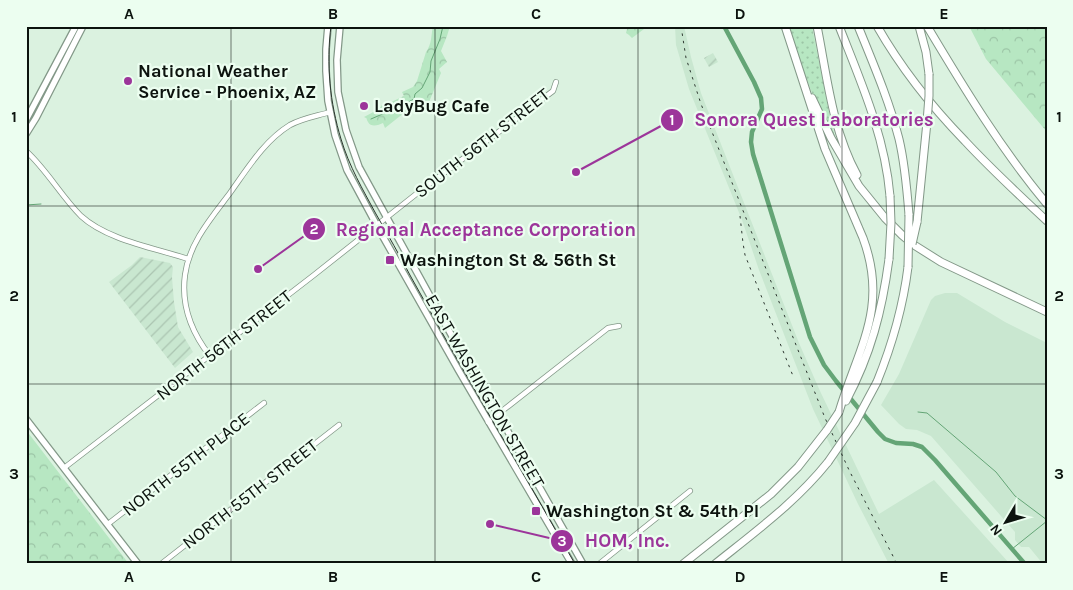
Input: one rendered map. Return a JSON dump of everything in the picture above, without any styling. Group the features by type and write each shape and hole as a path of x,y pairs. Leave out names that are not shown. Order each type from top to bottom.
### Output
{"highway":[{"path":"785,26 825,149 863,238 871,266 873,294 871,317 856,372"},
{"path":"817,26 840,135 850,162 875,206"},
{"path":"683,564 771,494 798,467 819,442 839,412 856,372 869,350 880,314 889,259 890,196 877,126 839,26"},
{"path":"858,26 895,124 905,169 909,215 908,266"},
{"path":"877,26 915,82 949,124 980,157 1047,221"},
{"path":"714,564 791,502 828,462 855,424 888,354 903,300 917,222 927,122 929,74 926,52 919,26"},
{"path":"927,26 993,133 1047,204"},
{"path":"791,44 812,98 831,138 859,186 902,235 914,245 954,269 1047,312"}],"main road":[{"path":"26,120 76,26"},
{"path":"26,134 83,26"},
{"name":"EAST WASHINGTON STREET","path":"328,26 326,71 330,112 337,142 347,170 488,422 572,564"},
{"name":"EAST WASHINGTON STREET","path":"340,26 337,72 338,92 343,120 359,167 385,219 582,564"},
{"path":"26,419 138,564"}],"street":[{"name":"SOUTH 56TH STREET","path":"385,219 553,91 556,82"},
{"path":"210,356 197,338 185,303 184,281 188,259 204,228 266,144 299,121 330,112"},
{"path":"26,151 38,163 76,211 88,222 114,236 188,259"},
{"name":"NORTH 56TH STREET","path":"64,468 385,219"},
{"path":"488,422 608,328 619,326"},
{"name":"NORTH 55TH PLACE","path":"108,524 264,403"},
{"name":"NORTH 55TH STREET","path":"161,564 340,425"},
{"path":"599,564 690,491"}],"shaded area":[{"path":"675,26 684,26 701,93 799,343 879,514 934,480 1010,564 889,564 813,409 759,270 742,220 689,89 676,45"},
{"path":"713,53 718,62 709,67 704,58"},
{"path":"140,257 170,263 173,267 174,302 178,327 193,352 175,368 109,282"},
{"path":"945,293 957,293 1005,322 1047,343 1047,564 1043,564 1029,547 1021,547 1015,540 1015,532 931,436 917,430 906,429 881,405 899,374 931,300 935,296"}],"green space":[{"path":"433,26 450,26 441,51 447,62 439,69 441,73 429,102 424,103 421,110 409,109 385,128 383,123 377,125 369,124 364,117 379,109 382,105 404,96 402,92 413,87 417,81 430,43"},
{"path":"621,26 648,26 632,38 626,33 627,29"},
{"path":"789,26 812,26 835,136 832,137 817,106"},
{"path":"969,26 1047,26 1047,132 986,59"},
{"path":"26,430 129,564 26,564"}],"waterway":[{"path":"371,119 414,99 415,94 422,88 430,72 431,61 443,26"},
{"path":"724,26 761,98 762,109 752,132 753,154 810,337 824,365 885,439 896,443 913,444 922,447 1025,564"},
{"path":"26,205 41,204"},
{"path":"918,412 927,413 996,472 1015,496 1047,520"},
{"path":"1012,549 1047,521"}],"tram line":[{"path":"331,26 329,69 334,112 344,149 352,168 431,313 575,564"}],"railway":[{"path":"681,26 686,58 701,104 825,418 897,564"},
{"path":"740,216 745,255 793,376"}],"place":[{"name":"National Weather Service - Phoenix, AZ","path":"128,81"},
{"name":"LadyBug Cafe","path":"364,106"},
{"name":"Sonora Quest Laboratories","path":"576,172"},
{"name":"Washington St & 56th St","path":"390,260"},
{"name":"Regional Acceptance Corporation","path":"258,269"},
{"name":"Washington St & 54th Pl","path":"536,511"},
{"name":"HOM, Inc.","path":"490,524"}]}
